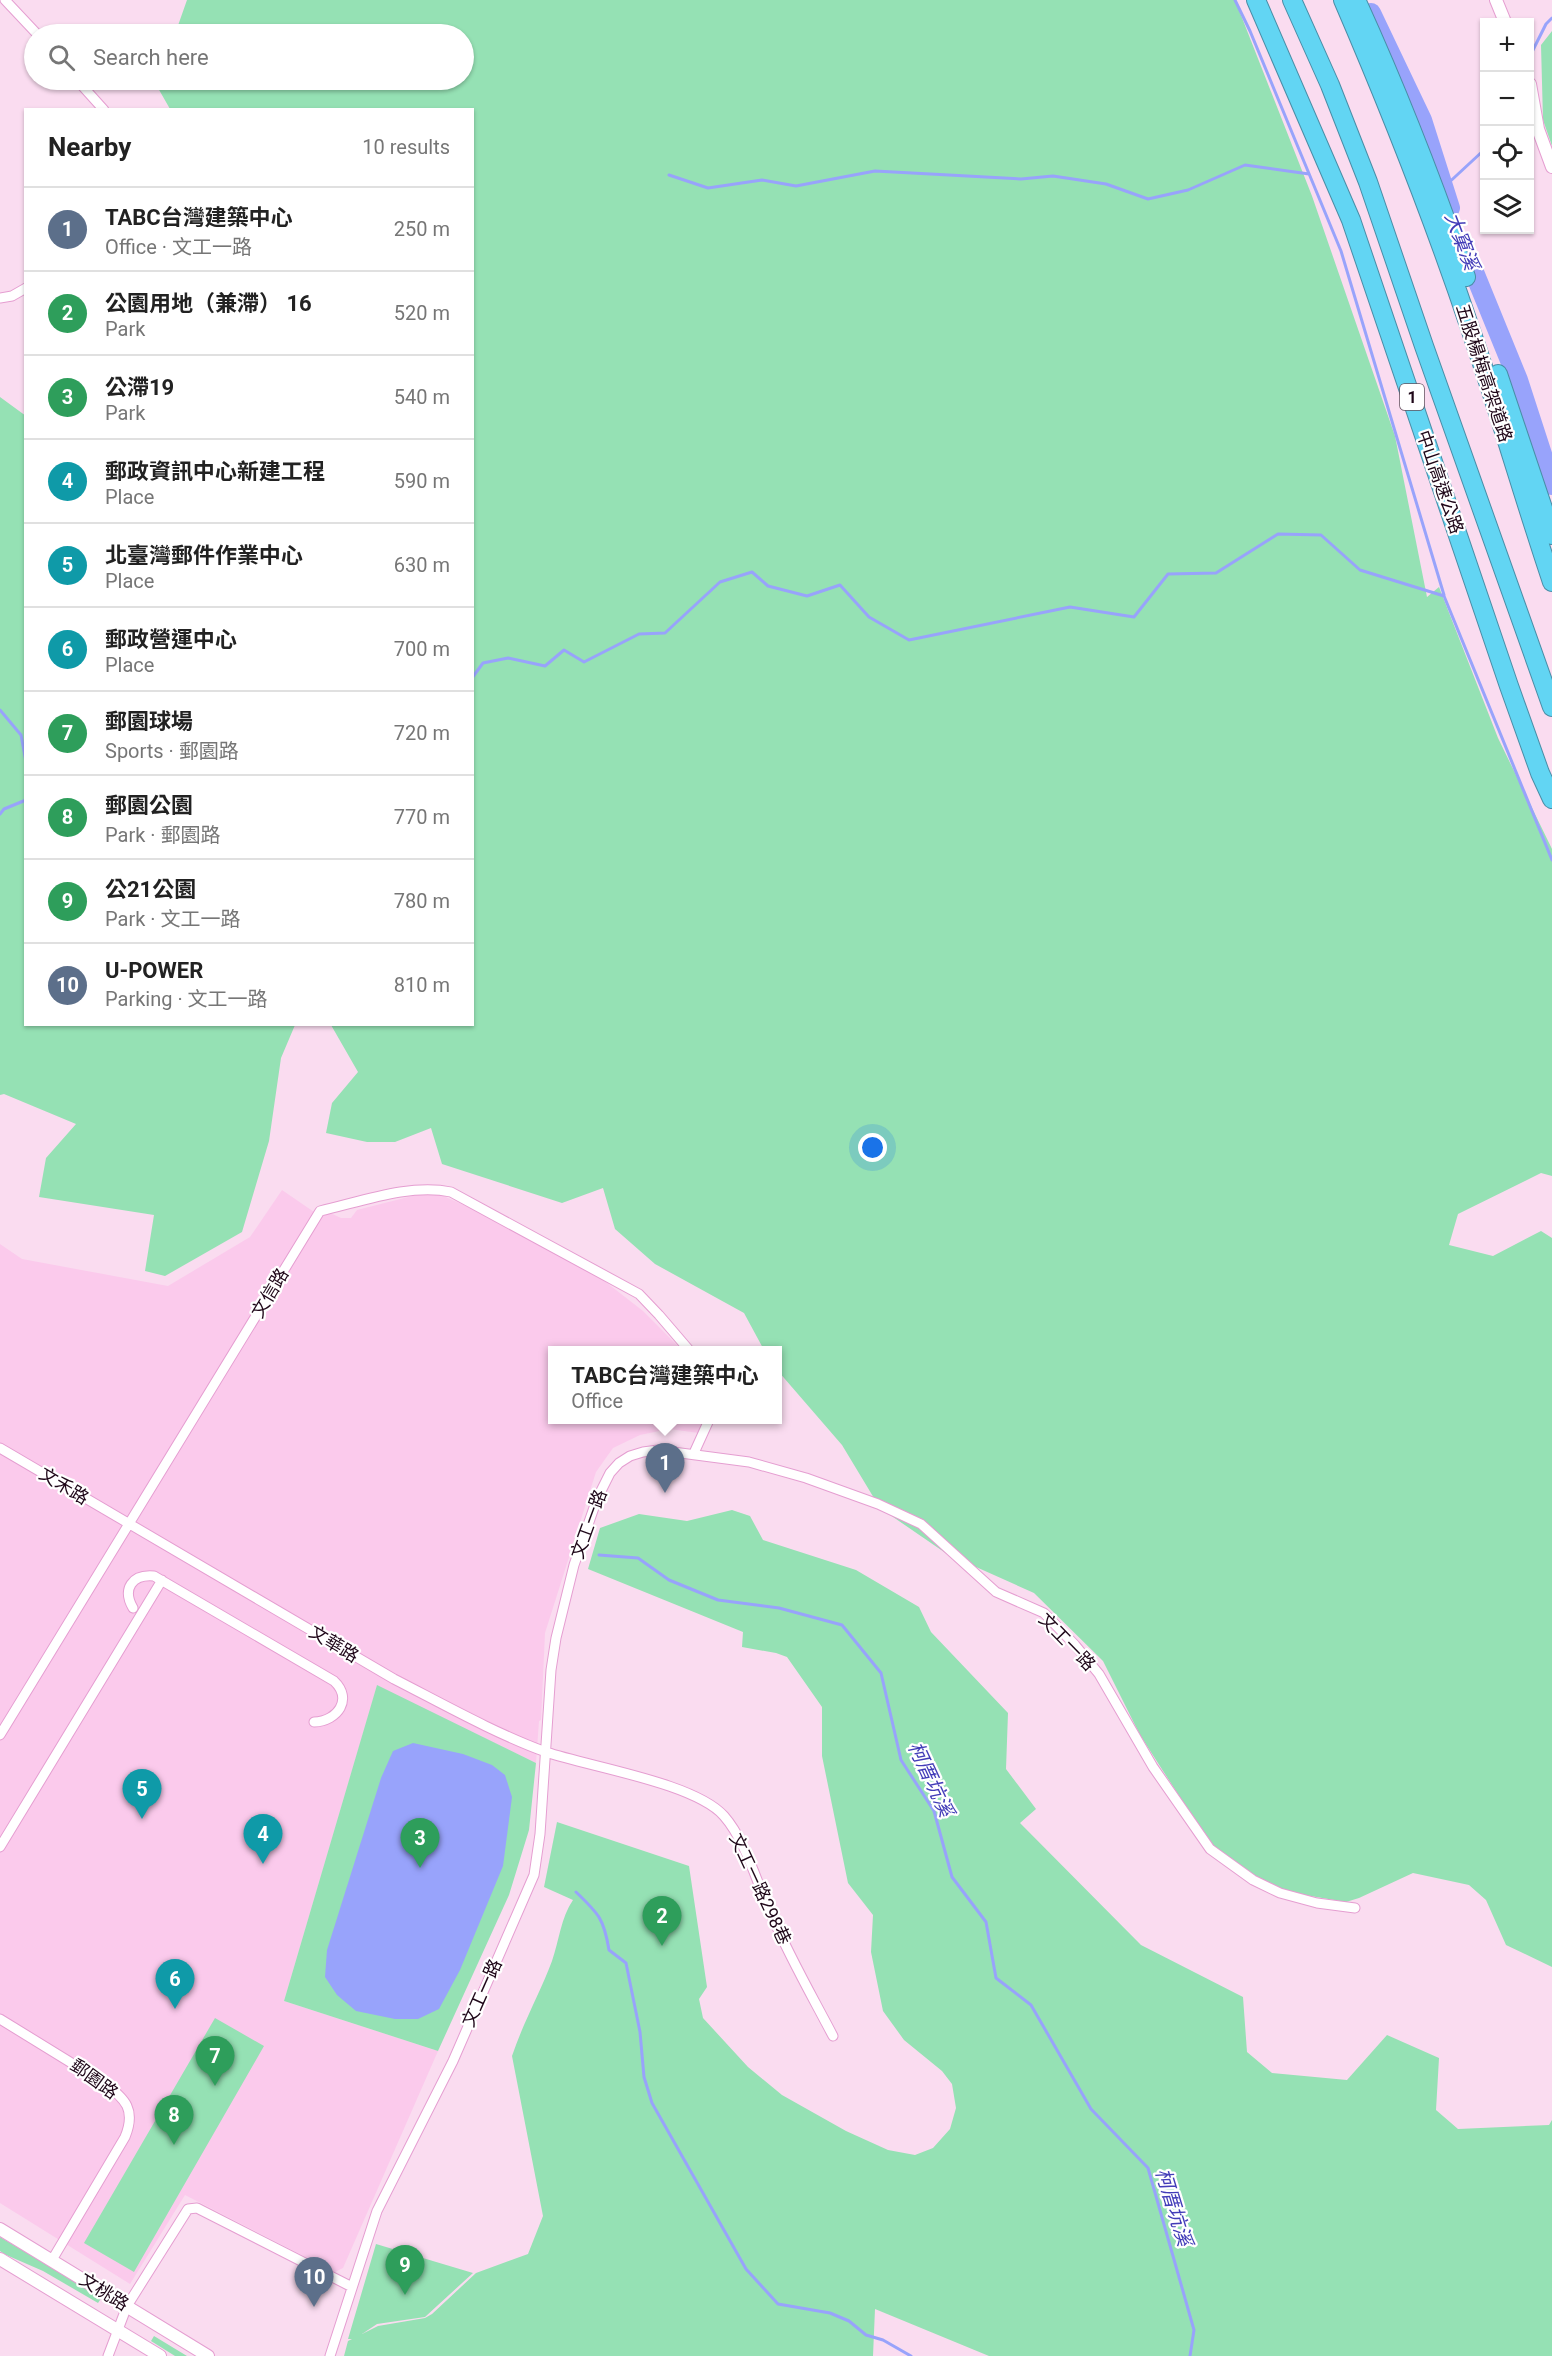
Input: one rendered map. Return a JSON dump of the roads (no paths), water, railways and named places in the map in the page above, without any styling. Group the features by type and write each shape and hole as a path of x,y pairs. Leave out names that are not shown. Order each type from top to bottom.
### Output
{"highway":[{"name":"中山高速公路","path":"1256,0 1352,220 1509,686 1552,800"},
{"name":"中山高速公路","path":"1292,0 1330,85 1368,182 1552,707"},
{"name":"五股楊梅高架道路","path":"1343,0 1386,98 1434,224 1472,332 1552,582"},
{"name":"五股楊梅高架道路","path":"1356,0 1398,92 1443,209 1552,535"}],"street":[{"path":"5,0 28,24"},
{"path":"1496,0 1503,18"},
{"path":"87,90 102,108"},
{"path":"1534,106 1538,129 1552,167"},
{"path":"0,298 12,296 24,289"},
{"name":"文信路","path":"0,1735 320,1211 412,1190 428,1189 451,1192 639,1294 685,1346"},
{"path":"694,1454 707,1424"},
{"name":"文禾路","path":"0,1448 129,1524"},
{"name":"文工一路","path":"330,2356 377,2211 453,2061 534,1875 540,1834 551,1670 556,1638 574,1565 602,1486 619,1463 643,1452 658,1450 749,1462 806,1478 878,1504 921,1524 996,1592 1044,1613 1075,1646 1099,1674 1153,1767 1210,1850 1253,1880 1270,1888 1317,1903 1354,1908"},
{"name":"文華路","path":"129,1524 394,1679 546,1752"},
{"path":"133,1608 128,1599 127,1590 137,1578 154,1576 334,1681 342,1696 338,1711 333,1718 314,1722"},
{"path":"0,1848 162,1580"},
{"name":"文工一路298巷","path":"546,1752 672,1788 706,1802 724,1816 738,1838 772,1916 833,2036"},
{"name":"郵園路","path":"0,2019 104,2083 120,2095 129,2110 130,2125 125,2137 52,2260"},
{"path":"108,2356 127,2307 184,2213 192,2208 197,2208 352,2287"},
{"name":"文桃路","path":"0,2229 208,2356"},
{"name":"文桃路","path":"0,2259 160,2356"}],"water":[{"path":"413,1743 463,1754 492,1765 505,1775 512,1797 503,1866 460,1970 439,2009 418,2019 395,2019 356,2011 337,1995 325,1977 327,1950 381,1778 393,1751"}],"waterway":[{"path":"1235,0 1341,251 1444,595"},
{"name":"大窠溪","path":"1371,13 1422,120 1450,208"},
{"path":"1534,48 1546,24 1552,18"},
{"path":"1443,188 1480,154"},
{"path":"669,175 708,188 762,180 796,186 875,171 1021,179 1053,176 1106,184 1148,199 1188,190 1245,165 1309,174"},
{"name":"大窠溪","path":"1465,250 1518,380 1552,485"},
{"path":"474,675 483,663 508,658 545,666 564,650 584,662 639,634 665,633 720,582 752,572 768,586 807,596 840,585 869,617 909,640 1070,607 1134,617 1168,574 1216,573 1278,534 1321,535 1360,570 1444,596 1552,860"},
{"path":"0,710 21,735 24,751"},
{"path":"0,814 4,809 24,801"},
{"name":"柯厝坑溪","path":"599,1555 638,1558 669,1580 718,1600 779,1608 842,1625 881,1673 901,1760 934,1811 952,1877 986,1922 996,1978 1031,2005 1091,2109 1148,2168 1194,2330 1190,2356"},
{"path":"576,1892 599,1918 605,1931 609,1950 626,1963 640,2032 644,2077 652,2103 746,2269 778,2304 830,2313 849,2321 866,2335 883,2340 911,2356"}],"place":[{"name":"TABC台灣建築中心","path":"665,1493"},
{"name":"北臺灣郵件作業中心","path":"142,1819"},
{"name":"郵政資訊中心新建工程","path":"263,1864"},
{"name":"公滯19","path":"420,1868"},
{"name":"公園用地（兼滯） 16","path":"662,1946"},
{"name":"郵政營運中心","path":"175,2009"},
{"name":"郵園球場","path":"215,2086"},
{"name":"郵園公園","path":"174,2145"},
{"name":"公21公園","path":"405,2295"},
{"name":"U-POWER","path":"314,2307"}]}
